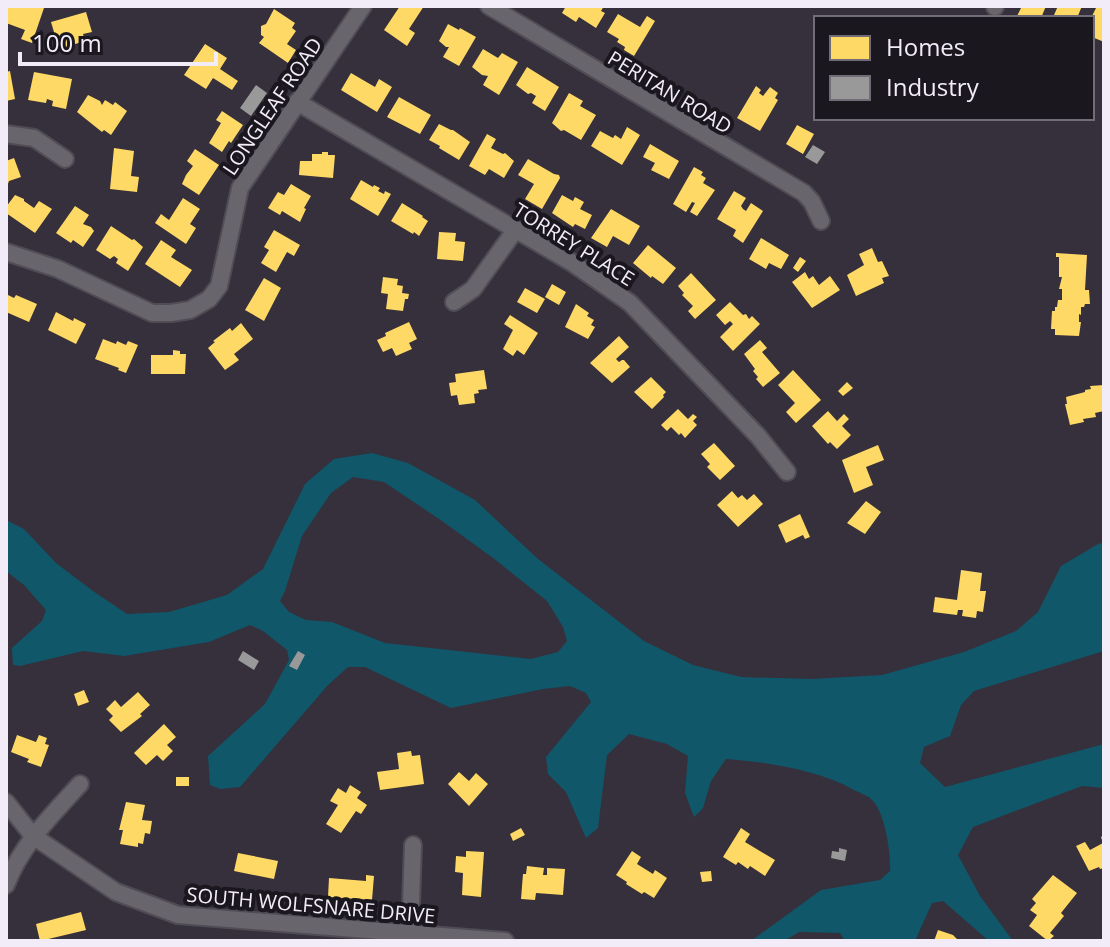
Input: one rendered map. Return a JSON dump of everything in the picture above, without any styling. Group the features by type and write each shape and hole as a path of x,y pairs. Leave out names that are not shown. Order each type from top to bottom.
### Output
{"street":[{"name":"LONGLEAF ROAD","path":"6,252 58,269 152,313 190,310 209,299 219,286 240,188 363,6"},
{"name":"PERITAN ROAD","path":"489,6 804,193 821,221"},
{"name":"TORREY PLACE","path":"297,102 571,262 630,303 758,436 787,472"},
{"path":"6,134 34,138 65,159"},
{"path":"454,302 473,289 516,229"},
{"path":"6,885 33,836 80,784"},
{"name":"SOUTH WOLFSNARE DRIVE","path":"6,802 33,836 116,892 178,915 505,941"},
{"path":"410,933 413,845"}],"water":[{"path":"372,453 408,463 475,500 538,559 644,641 693,665 741,677 812,679 882,675 964,652 1016,631 1038,612 1061,566 1104,543 1104,651 974,691 961,705 950,736 924,747 920,763 945,787 1104,744 1104,788 1082,786 973,827 958,855 980,896 1013,941 989,941 943,901 932,903 915,941 845,941 840,933 799,932 784,941 751,941 821,890 880,880 890,871 883,822 876,805 869,798 809,772 726,759 711,781 703,808 694,817 685,793 688,756 667,744 629,734 607,755 598,828 586,838 566,792 548,774 546,757 591,702 586,693 570,686 543,689 451,708 365,667 348,667 328,685 240,787 220,789 210,785 208,756 265,704 289,660 287,650 263,631 250,625 209,642 124,656 83,651 13,665 12,648 42,621 46,610 24,585 6,571 6,520 24,529 56,563 127,614 169,612 227,595 263,569 305,484 334,459","holes":["353,477 384,482 493,558 547,601 563,627 567,641 558,652 531,659 385,643 332,622 306,620 289,612 280,601 302,536 331,493"]}],"building: Homes":[{"path":"6,6 44,8 32,43 21,39 25,30 6,23"},
{"path":"400,6 424,6 409,29 415,33 407,46 384,30"},
{"path":"566,6 604,6 601,11 605,13 596,28 579,17 576,22 562,13"},
{"path":"1022,6 1046,6 1042,16 1017,16"},
{"path":"1058,6 1082,6 1078,16 1054,15"},
{"path":"1097,6 1104,6 1104,42 1094,38 1092,16"},
{"path":"274,9 295,23 292,28 296,31 287,44 296,50 288,63 259,43 264,37 261,26 266,24"},
{"path":"86,12 92,32 83,34 85,41 59,49 51,22"},
{"path":"618,14 640,27 647,16 655,21 634,56 624,50 625,47 617,42 619,39 607,32"},
{"path":"448,24 476,37 459,66 443,57 449,47 439,41"},
{"path":"205,44 227,58 220,69 238,81 232,90 213,78 206,89 184,75"},
{"path":"483,49 498,58 502,53 518,62 499,95 483,85 488,76 472,67"},
{"path":"527,67 559,87 545,111 532,103 536,96 516,85"},
{"path":"10,71 15,99 6,101 6,72"},
{"path":"34,72 72,79 66,109 52,106 53,101 47,99 46,103 28,100"},
{"path":"351,73 375,87 379,79 392,87 377,112 341,90"},
{"path":"756,86 763,96 770,87 778,93 775,98 778,100 760,131 737,118"},
{"path":"569,93 583,101 580,106 596,115 581,140 552,123"},
{"path":"88,95 102,105 105,100 113,105 115,102 127,111 111,135 104,130 102,132 77,112"},
{"path":"399,97 431,115 420,134 387,117"},
{"path":"222,111 243,125 222,152 209,143 221,123 216,120"},
{"path":"439,124 470,142 459,160 429,140"},
{"path":"797,125 814,134 803,154 786,144"},
{"path":"627,127 640,135 622,165 591,146 600,131 621,139"},
{"path":"487,134 496,139 491,148 505,153 514,161 504,178 489,169 485,175 469,166"},
{"path":"650,144 679,161 669,179 651,170 655,163 643,157"},
{"path":"114,148 134,151 131,176 139,177 137,192 110,189"},
{"path":"195,149 219,165 199,195 182,184 193,166 187,161"},
{"path":"322,152 335,155 333,178 299,175 300,161 312,161 312,154"},
{"path":"14,158 21,177 9,181 6,189 6,161"},
{"path":"528,159 560,178 542,209 525,199 534,184 518,175"},
{"path":"694,167 703,172 701,175 706,178 703,183 715,190 697,216 690,212 695,203 692,202 686,212 673,204"},
{"path":"361,180 380,188 378,191 384,194 385,191 391,194 378,216 350,199"},
{"path":"291,184 311,196 300,222 282,211 280,215 268,208 278,192 284,195"},
{"path":"734,191 746,198 741,206 743,209 746,211 751,203 763,211 743,243 733,236 736,230 717,219"},
{"path":"15,195 34,208 39,201 52,209 35,233 6,213 6,207"},
{"path":"562,195 584,202 580,209 592,215 585,229 575,224 573,227 552,213"},
{"path":"183,198 200,209 190,224 196,228 186,244 155,223 161,214 169,220"},
{"path":"402,203 428,221 419,236 391,221"},
{"path":"75,206 89,215 83,224 94,231 83,247 56,233"},
{"path":"611,209 640,226 629,245 613,236 607,247 591,238"},
{"path":"111,226 143,247 128,271 116,263 118,259 114,256 110,259 96,250"},
{"path":"274,230 300,245 294,256 287,252 276,272 261,263 269,250 264,247"},
{"path":"439,232 456,233 455,241 465,242 463,261 437,259"},
{"path":"761,238 789,255 781,269 769,263 766,269 749,259"},
{"path":"161,240 176,250 171,257 192,270 180,287 145,264"},
{"path":"648,245 676,268 663,284 633,263"},
{"path":"872,248 889,276 882,278 884,283 856,296 847,275 864,265 859,254"},
{"path":"1056,253 1087,255 1085,290 1089,290 1090,304 1081,307 1079,336 1055,335 1055,329 1051,329 1052,311 1055,311 1058,300 1062,300 1062,289 1059,289 1062,277 1059,277 1059,257"},
{"path":"800,257 806,261 798,272 793,268"},
{"path":"805,272 809,279 813,276 819,285 830,276 840,290 812,308 792,282"},
{"path":"691,273 716,300 695,319 688,311 693,306 678,286"},
{"path":"383,277 398,279 397,285 403,286 402,293 409,294 403,311 386,309 388,294 381,293"},
{"path":"264,278 281,288 264,321 245,310"},
{"path":"552,284 566,292 559,305 545,297"},
{"path":"525,288 545,299 537,313 517,302"},
{"path":"6,294 37,304 29,322 6,312"},
{"path":"730,302 743,315 746,314 749,319 752,316 760,324 733,351 720,337 733,324 730,321 725,325 716,315"},
{"path":"576,304 594,320 591,325 595,327 588,339 565,327"},
{"path":"56,312 86,324 76,344 48,330"},
{"path":"510,315 538,333 524,355 517,350 513,356 503,349 513,330 504,324"},
{"path":"409,322 417,339 409,343 412,349 396,356 392,348 383,352 377,340"},
{"path":"241,323 253,339 234,354 239,360 225,370 208,348 230,328 232,331"},
{"path":"619,336 629,347 616,359 619,362 624,360 630,367 612,383 590,363"},
{"path":"103,339 116,344 117,341 126,345 128,341 138,345 126,373 95,359"},
{"path":"760,340 767,348 762,352 780,373 763,387 744,354"},
{"path":"173,350 186,354 185,374 151,374 151,355 173,355"},
{"path":"484,370 487,389 474,394 475,403 459,405 457,395 451,396 449,383 456,382 455,374"},
{"path":"793,370 821,400 796,423 786,412 795,403 778,385"},
{"path":"651,377 666,392 652,409 634,392"},
{"path":"847,382 853,388 843,396 838,391"},
{"path":"1104,385 1104,411 1095,413 1096,417 1083,419 1084,422 1070,425 1066,397 1085,392 1091,389 1090,386"},
{"path":"678,409 688,419 693,414 697,417 693,421 697,425 685,438 671,427 667,431 661,425"},
{"path":"828,411 837,421 844,414 849,419 842,426 851,435 837,449 830,442 828,444 812,426"},
{"path":"714,443 735,466 720,480 707,467 710,464 701,454"},
{"path":"878,445 884,460 866,467 873,485 854,493 842,460"},
{"path":"732,491 738,498 742,495 747,500 754,494 763,504 738,527 717,505"},
{"path":"866,501 881,512 865,534 847,523"},
{"path":"800,514 810,537 805,539 803,535 786,543 778,525"},
{"path":"961,570 982,573 980,591 986,591 983,612 977,611 976,618 962,616 963,610 958,610 957,615 933,612 935,597 957,600"},
{"path":"84,690 89,702 78,706 74,694"},
{"path":"138,692 150,705 140,714 142,716 121,732 109,720 113,716 106,709 115,700 121,707"},
{"path":"164,724 176,737 167,745 173,751 163,761 157,755 146,765 134,753"},
{"path":"17,735 36,742 39,735 47,738 45,744 49,745 41,767 11,752"},
{"path":"411,751 412,756 420,755 424,784 380,790 377,772 399,769 397,753"},
{"path":"459,772 469,781 476,773 488,784 469,806 448,784"},
{"path":"176,777 189,777 189,786 176,786"},
{"path":"350,785 361,792 357,798 367,805 361,814 356,811 341,833 326,824 338,805 330,801 338,788 346,793"},
{"path":"126,802 145,805 142,820 152,821 150,834 145,833 143,844 138,843 138,847 120,844 123,830 119,830"},
{"path":"521,828 525,835 513,841 510,834"},
{"path":"741,828 750,834 745,842 775,860 765,876 750,866 748,869 738,862 736,865 723,857"},
{"path":"1104,835 1104,868 1089,871 1076,846 1085,842 1090,850 1103,843 1101,837"},
{"path":"466,851 484,852 481,897 462,895 463,873 455,872 456,856 466,857"},
{"path":"632,851 641,857 637,864 667,878 654,898 644,892 642,894 616,875"},
{"path":"238,853 278,861 274,879 234,871"},
{"path":"527,866 544,868 543,875 547,875 547,868 565,869 563,895 536,893 535,900 521,899 523,874 526,874"},
{"path":"711,871 712,881 702,882 700,872"},
{"path":"366,875 374,876 372,900 328,897 329,878 366,881"},
{"path":"1053,875 1077,893 1061,913 1064,916 1050,933 1054,936 1048,941 1029,926 1037,915 1030,910 1036,903 1032,899"},
{"path":"81,912 86,930 40,941 36,924"},
{"path":"938,930 953,935 959,941 934,941"}],"building: Industry":[{"path":"256,85 267,93 251,116 240,108"},
{"path":"813,145 825,152 817,164 805,157"},
{"path":"243,651 259,661 254,670 238,660"},
{"path":"298,651 305,655 297,670 289,666"},
{"path":"839,848 847,850 845,861 831,858 832,851 839,852"}]}
